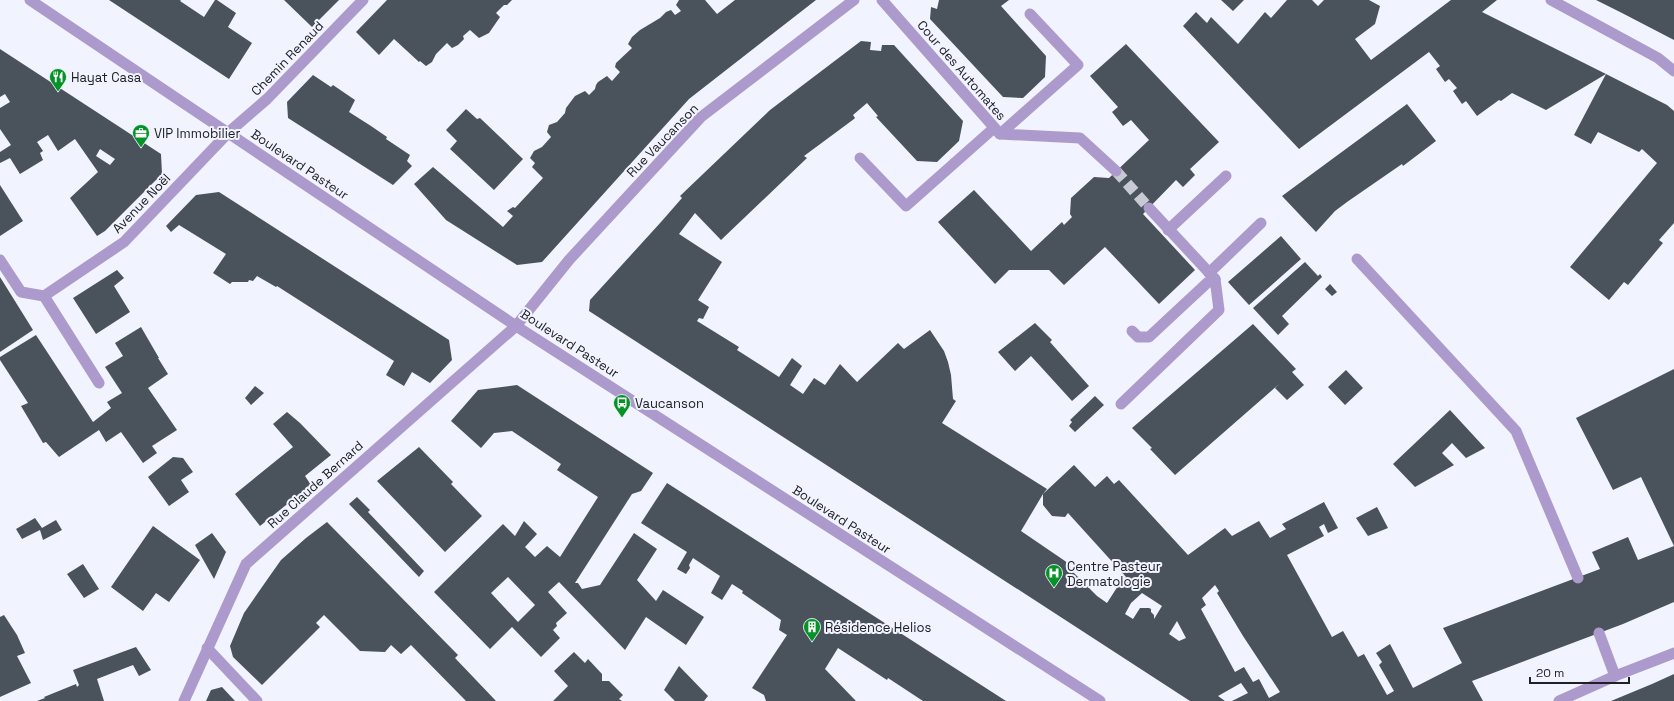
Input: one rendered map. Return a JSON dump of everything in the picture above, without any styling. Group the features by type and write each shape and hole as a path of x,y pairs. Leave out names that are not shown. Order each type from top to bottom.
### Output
{"street":[{"name":"Boulevard Pasteur","path":"30,0 229,132 516,326 1100,701"},
{"name":"Chemin Renaud","path":"229,132 267,99 363,0"},
{"name":"Rue Vaucanson","path":"516,326 569,260 701,117 854,0"},
{"name":"Cour des Automates","path":"882,0 997,131 1080,138 1116,172"},
{"path":"1551,0 1658,58 1674,71"},
{"path":"860,158 906,206 1078,65 1030,14"},
{"name":"Avenue Noël","path":"44,296 124,242 229,132"},
{"path":"1168,230 1226,176"},
{"path":"1121,404 1219,310 1212,276 1149,208"},
{"path":"1132,331 1138,337 1148,337 1207,283 1261,223"},
{"path":"1357,259 1516,431 1578,578"},
{"path":"0,260 21,292 44,296 99,383"},
{"name":"Rue Claude Bernard","path":"184,701 246,564 516,326"},
{"path":"1599,633 1615,676"},
{"path":"208,648 256,701"},
{"path":"1559,701 1615,676 1674,653"}],"building":[{"path":"109,0 181,0 180,1 204,17 215,0 217,0 236,13 228,27 252,43 229,79"},
{"path":"284,0 339,0 312,27"},
{"path":"387,0 512,0 496,13 500,17 489,33 479,38 470,30 463,36 464,39 458,45 452,48 447,43 436,54 432,62 426,66 420,61 419,62 394,39 379,55 356,32"},
{"path":"679,0 705,0 717,14 735,0 816,0 689,99 542,262 517,265 446,220 414,184 433,167 503,227 513,216 507,211 513,207 515,208 543,178 532,167 535,163 530,158 534,151 542,147 551,137 547,132 549,125 557,122 565,113 566,108 575,96 585,91 589,95 595,89 598,82 607,76 612,81 620,72 615,67 616,63 632,48 628,44 632,37 640,30 660,18 666,12 671,10 675,15 681,11 676,5"},
{"path":"939,0 1009,0 1001,6 1046,56 1045,77 1023,98 1003,97 930,19 931,7 937,9"},
{"path":"1221,0 1244,0 1233,11"},
{"path":"1287,0 1312,0 1318,6 1324,0 1369,0 1380,6 1375,24 1355,39 1371,60 1451,0 1497,0 1482,12 1606,74 1546,110 1512,93 1501,101 1499,100 1477,116 1466,101 1462,104 1453,91 1457,88 1449,79 1445,82 1436,69 1440,66 1429,52 1299,149 1183,26 1196,12 1207,23 1211,17 1238,44 1265,12 1271,18"},
{"path":"1596,0 1674,0 1674,40 1622,13"},
{"path":"861,41 871,42 870,50 881,51 882,45 894,45 963,121 959,141 937,162 917,161 876,117 878,116 867,103 853,115 855,118 854,119 804,156 807,158 721,240 695,213 679,234 722,262 698,300 709,307 703,319 699,318 697,321 739,347 737,350 779,377 792,358 802,366 790,385 803,394 814,378 825,385 840,364 857,382 898,343 904,349 930,330 944,351 951,375 953,399 956,401 942,423 1047,489 1043,494 1074,465 1095,487 1107,476 1114,484 1119,480 1188,555 1225,528 1232,536 1259,521 1270,538 1286,529 1282,524 1324,502 1338,528 1328,533 1324,524 1319,527 1324,536 1287,555 1332,637 1343,631 1358,657 1364,654 1387,695 1394,691 1379,665 1382,662 1376,653 1390,644 1413,688 1462,663 1443,628 1600,569 1592,552 1628,537 1638,560 1674,546 1674,602 1623,624 1472,681 1483,701 1232,701 1248,693 1241,683 1218,696 1225,701 1190,701 589,311 590,300 682,198 680,196 770,110","holes":["1043,494 1043,505 1052,516 1065,517 1068,513 1126,577 1107,603 1097,596 1072,571 1070,565 1021,531","1215,585 1219,591 1217,593 1243,636 1280,692 1269,698 1259,679 1253,682 1244,667 1235,672 1201,609 1206,605 1202,598","1142,593 1162,606 1154,619 1154,615 1149,608 1140,608 1133,619 1125,614 1131,603","1177,621 1186,638 1179,641 1169,634"]},
{"path":"1126,44 1219,142 1190,169 1195,175 1183,187 1176,180 1143,214 1195,270 1159,304 1105,247 1064,285 1049,270 1009,270 995,284 938,222 974,190 1031,251 1062,222 1064,225 1072,217 1070,214 1071,198 1094,177 1109,178 1149,140 1131,120 1123,126 1112,112 1118,107 1090,76"},
{"path":"0,49 161,154 162,174 105,231 97,236 70,198 98,172 75,139 58,151 48,135 37,142 43,151 40,153 43,160 20,174 10,158 0,163 0,152 11,145 0,129 0,108 10,102 5,94 0,97","holes":["100,149 115,159 110,165 96,156"]},
{"path":"1606,74 1667,105 1674,111 1674,223 1659,240 1663,243 1628,285 1624,282 1609,300 1570,267 1657,163 1642,149 1639,152 1598,132 1591,144 1574,135"},
{"path":"313,75 331,87 333,85 355,100 349,112 387,137 386,139 410,155 407,161 412,166 393,185 288,118 287,102"},
{"path":"1407,104 1436,141 1403,166 1402,164 1335,211 1316,232 1282,196"},
{"path":"466,109 477,119 480,118 523,159 494,190 450,149 457,141 446,130"},
{"path":"0,185 23,221 0,236"},
{"path":"219,192 449,340 452,360 430,383 412,372 404,386 386,375 394,361 277,286 276,287 257,276 253,281 232,282 230,284 213,273 226,254 179,225 171,232 166,226 196,195"},
{"path":"1281,236 1301,259 1249,305 1228,282"},
{"path":"1305,262 1318,276 1320,274 1322,277 1282,316 1289,324 1278,335 1253,308"},
{"path":"117,270 124,278 114,286 130,312 96,334 73,298"},
{"path":"0,277 33,330 0,352"},
{"path":"1330,284 1337,292 1332,296 1325,289"},
{"path":"1035,323 1052,340 1050,342 1089,386 1072,401 1031,356 1015,371 998,352"},
{"path":"1253,324 1296,369 1292,372 1304,385 1287,400 1275,388 1279,384 1175,475 1150,449 1152,448 1132,428"},
{"path":"141,327 168,374 148,388 177,430 152,446 157,453 143,463 121,432 106,442 99,430 59,457 46,442 43,443 21,406 28,403 0,360 0,357 36,335 93,422 111,408 107,402 122,393 105,367 123,356 115,343"},
{"path":"1674,369 1674,546 1641,477 1613,490 1576,418"},
{"path":"1346,370 1363,388 1345,405 1328,387"},
{"path":"517,385 653,473 641,491 632,494 575,583 578,583 582,589 600,585 634,533 657,549 637,580 656,601 663,590 704,617 686,645 646,617 625,650 559,582 548,592 567,613 556,623 557,626 553,630 560,638 541,657 512,627 490,649 434,592 503,524 515,536 524,521 537,534 525,547 535,557 547,546 560,557 598,497 557,470 561,464 512,431 494,433 481,448 451,421 478,390","holes":["508,577 535,605 518,622 491,593"]},
{"path":"255,386 264,393 251,405 245,398"},
{"path":"1095,396 1104,405 1075,432 1069,426 1072,422 1070,420"},
{"path":"1450,410 1485,448 1466,458 1452,443 1442,453 1454,465 1415,487 1393,464"},
{"path":"287,412 300,423 331,455 305,476 311,485 260,526 235,494 293,447 273,424"},
{"path":"419,447 453,482 451,484 482,516 445,552 377,481"},
{"path":"173,457 183,458 193,472 181,480 189,492 169,506 148,477"},
{"path":"667,483 1006,701 923,701 888,678 887,680 838,648 825,669 856,701 766,701 764,695 752,688 787,635 779,630 781,620 742,593 743,591 732,584 722,600 711,593 720,576 693,558 689,565 690,568 686,574 677,569 687,552 641,523"},
{"path":"357,497 370,510 368,512 424,571 419,577 349,504"},
{"path":"1377,507 1388,528 1368,536 1356,518"},
{"path":"35,518 42,528 56,520 62,530 43,540 40,530 22,539 16,529"},
{"path":"327,522 458,655 455,658 496,701 466,701 411,645 401,654 391,645 385,652 360,651 324,615 316,623 320,627 262,685 233,657 230,646 244,613 269,577 281,560"},
{"path":"153,526 200,560 169,602 156,593 143,611 111,587"},
{"path":"212,533 226,552 214,579 195,545"},
{"path":"83,564 99,589 84,598 67,574"},
{"path":"4,615 17,635 25,653 17,656 31,683 0,697 0,617"},
{"path":"136,647 151,670 139,676 133,665 97,679 104,701 37,701 76,684 77,687 79,685 73,670"},
{"path":"574,652 585,663 588,659 602,674 602,681 609,681 623,695 619,699 622,701 553,701 568,686 554,671"},
{"path":"679,666 708,696 704,701 675,701 664,690"},
{"path":"1674,674 1674,701 1611,701 1652,684"},
{"path":"222,687 235,701 206,701 211,690"}],"tunnel":[{"path":"1116,171 1149,208"}],"place":[{"name":"Hayat Casa","path":"58,92"},
{"name":"VIP Immobilier","path":"141,148"},
{"name":"Vaucanson","path":"622,418"},
{"name":"Centre Pasteur Dermatologie","path":"1054,588"},
{"name":"Résidence Helios","path":"812,642"}]}
